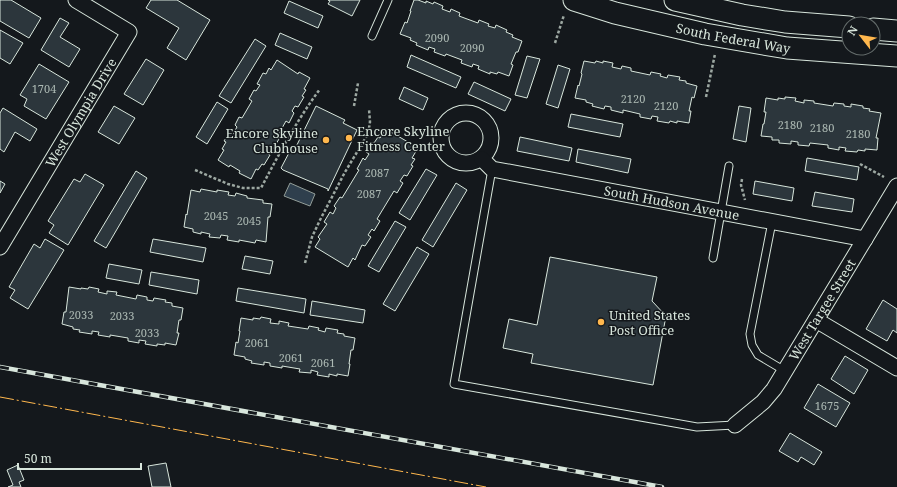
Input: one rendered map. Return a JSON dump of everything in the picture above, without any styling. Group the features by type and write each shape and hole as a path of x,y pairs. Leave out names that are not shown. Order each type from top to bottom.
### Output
{"main road":[{"name":"South Federal Way","path":"675,0 742,15 785,22 841,26"},
{"name":"South Federal Way","path":"569,7 614,13 718,36 787,48 897,56"},
{"path":"881,30 897,31"}],"street":[{"name":"West Olympia Drive","path":"0,246 129,32 76,0"},
{"name":"South Hudson Avenue","path":"487,164 721,212 865,239"},
{"name":"West Targee Street","path":"736,425 763,402 774,388 865,239 892,190"},
{"path":"816,320 897,368"}],"lane":[{"path":"372,36 388,0"},
{"path":"487,164 454,384 697,427 736,425"},
{"path":"713,258 729,166"},
{"path":"772,222 750,334 752,345 758,355 785,371"}],"path":[{"path":"555,43 569,7"},
{"path":"706,97 715,52"},
{"path":"354,106 358,83"},
{"path":"195,170 228,184 243,188 261,188 285,142 320,89"},
{"path":"305,264 312,237 320,220 345,172 368,134 370,122 369,108"},
{"path":"860,164 892,190"},
{"path":"742,179 741,185 745,201"}],"water":[{"path":"290,183 315,194 310,206 284,196"}],"building":[{"path":"0,0 11,0 41,18 29,38 0,21"},
{"path":"151,0 177,0 210,20 186,60 167,48 179,28 146,8"},
{"path":"328,0 360,0 352,16 328,4 330,1"},
{"path":"414,0 426,3 426,1 433,4 434,2 443,6 442,9 450,12 451,9 460,13 459,16 478,23 479,20 489,24 488,26 495,28 496,25 507,30 506,32 513,35 512,37 522,41 511,64 513,65 509,76 498,72 497,74 490,72 490,74 478,69 479,66 473,64 472,67 461,63 462,60 446,54 445,56 434,52 435,49 429,47 428,50 416,45 417,43 410,40 411,38 400,34 405,22 407,23"},
{"path":"289,1 323,16 318,28 284,13"},
{"path":"60,18 69,23 60,37 80,49 69,67 41,50"},
{"path":"0,30 23,43 10,64 0,58"},
{"path":"280,33 312,47 307,59 275,45"},
{"path":"255,39 266,46 231,103 219,96"},
{"path":"411,55 461,77 456,88 407,67"},
{"path":"527,56 540,59 527,98 515,95"},
{"path":"146,59 164,70 143,105 124,94"},
{"path":"277,60 298,74 299,72 310,78 304,89 306,90 302,96 304,97 298,107 295,106 292,111 294,113 289,123 286,121 277,137 279,139 273,149 271,147 267,153 270,155 264,165 262,164 258,170 256,169 251,179 239,173 240,171 230,165 229,167 218,160 224,150 222,149 226,142 224,141 230,132 233,134 237,127 235,125 239,117 242,118 252,101 249,99 254,90 256,91 260,85 257,84 263,73 266,74 269,68 271,70"},
{"path":"584,61 595,63 596,61 603,63 603,61 613,63 612,67 621,69 622,66 631,68 631,71 650,75 651,72 661,74 660,76 667,78 668,75 680,77 679,80 686,81 686,83 697,86 694,98 692,97 689,111 691,111 689,123 677,121 677,123 670,121 669,123 657,121 658,117 652,116 651,119 640,117 640,114 623,110 623,113 611,110 611,107 605,106 604,109 592,106 593,104 586,102 586,100 575,98"},
{"path":"39,64 69,82 46,119 24,106 27,99 20,95"},
{"path":"558,65 570,69 558,108 546,104"},
{"path":"474,82 511,99 505,111 468,94"},
{"path":"404,87 428,98 423,110 399,99"},
{"path":"785,97 796,98 795,101 804,103 804,100 833,106 834,103 844,104 844,106 851,107 851,104 863,106 863,108 870,109 869,111 881,113 876,138 878,138 877,150 865,149 865,151 858,150 857,152 845,151 846,148 839,147 839,150 828,148 828,145 810,143 809,146 798,145 798,142 791,141 791,144 779,143 779,140 772,140 772,137 761,136 766,112 764,112 766,98 778,100 778,98 785,99"},
{"path":"217,102 228,109 207,144 196,137"},
{"path":"114,106 135,118 119,144 98,132"},
{"name":"Encore Skyline Clubhouse","path":"316,106 345,120 343,123 357,130 328,191 328,189 281,168 291,149 294,151"},
{"path":"739,106 751,108 746,142 733,139"},
{"path":"3,108 37,129 30,141 15,132 4,152 0,149 0,113"},
{"path":"571,114 623,124 620,137 568,127"},
{"path":"386,129 418,148 412,158 415,159 407,176 404,175 400,181 403,183 397,193 394,191 377,219 380,221 374,231 372,229 368,235 371,237 365,246 362,245 355,260 353,258 348,267 315,247 320,239 318,237 327,224 324,222 330,212 333,214 336,208 334,206 340,197 342,198 359,170 357,169 363,158 365,160 369,154 366,152 378,137 380,138"},
{"path":"520,137 572,148 569,161 517,151"},
{"path":"578,149 631,159 628,173 576,162"},
{"path":"807,158 859,167 857,180 805,171"},
{"path":"426,169 437,175 410,220 399,213"},
{"path":"136,171 147,178 106,248 94,241"},
{"path":"85,174 104,185 68,245 49,233 54,225 48,221 74,179 80,182"},
{"path":"0,181 5,184 0,193"},
{"path":"755,181 794,188 792,201 753,194"},
{"path":"456,183 467,190 433,247 422,240"},
{"path":"201,189 217,192 217,190 229,192 228,195 235,196 236,193 247,196 247,198 263,200 263,203 272,204 270,217 268,217 266,242 256,240 255,243 239,240 239,242 227,240 228,236 221,235 220,238 209,237 210,234 193,232 193,229 184,227 191,190 200,192"},
{"path":"815,192 854,199 852,212 812,206"},
{"path":"395,221 406,227 379,272 368,266"},
{"path":"45,239 64,250 28,309 10,298 15,290 9,287 34,244 40,248"},
{"path":"153,239 206,248 203,262 150,252"},
{"path":"417,247 429,254 395,311 383,304"},
{"path":"245,256 273,261 270,274 242,269"},
{"name":"United States Post Office","path":"550,257 657,277 652,301 666,316 653,385 531,363 533,354 503,348 509,319 537,325"},
{"path":"109,264 142,270 139,284 106,278"},
{"path":"151,272 199,280 197,294 149,285"},
{"path":"69,287 88,289 89,287 99,289 98,292 107,294 107,291 117,292 116,295 136,299 137,295 147,297 147,300 153,301 154,298 166,300 165,302 172,303 172,306 183,308 181,320 179,320 177,333 179,333 176,345 165,343 165,345 157,344 157,346 145,344 146,341 139,340 139,343 128,341 128,338 98,335 99,332 92,331 92,334 79,332 80,330 73,329 73,327 62,324 64,312 66,312"},
{"path":"238,288 306,299 304,313 236,301"},
{"path":"883,300 897,309 897,333 893,330 887,341 866,329"},
{"path":"312,301 365,310 363,323 310,315"},
{"path":"261,317 271,319 270,323 279,324 279,321 289,323 288,326 308,329 309,326 319,328 318,330 325,332 326,328 338,330 337,333 355,338 353,350 351,350 348,376 329,374 329,377 317,375 318,372 311,370 311,373 299,372 300,369 270,366 270,363 264,362 264,365 251,363 252,361 245,359 245,357 234,355 236,342 238,343 241,318 253,320 253,318 260,319"},
{"path":"845,356 868,370 854,394 831,379"},
{"path":"818,384 850,403 836,427 804,408"},
{"path":"790,433 822,452 814,465 801,457 798,462 779,451"},
{"path":"166,463 171,487 152,487 148,466"},
{"path":"18,465 24,480 19,482 21,487 8,487 13,485 7,470"}],"railway":[{"path":"0,367 662,487"}],"power":[{"path":"0,397 486,487"}],"place":[{"name":"Encore Skyline Fitness Center","path":"349,138"},
{"name":"Encore Skyline Clubhouse","path":"326,140"},
{"name":"United States Post Office","path":"601,322"}]}
